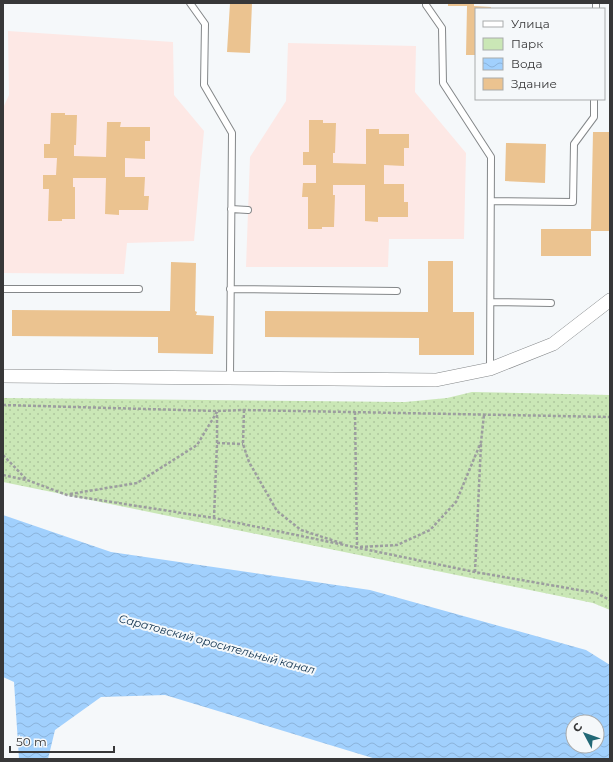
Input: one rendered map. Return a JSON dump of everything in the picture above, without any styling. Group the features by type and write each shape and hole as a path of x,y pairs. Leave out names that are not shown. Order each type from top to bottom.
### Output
{"street":[{"path":"3,376 436,380 490,369 553,344 610,300"}],"lane":[{"path":"190,3 206,24 204,85 232,133 230,377"},
{"path":"426,3 442,28 443,83 491,157 490,369"},
{"path":"491,201 573,202 574,144 594,117 594,100"},
{"path":"231,209 248,210"},
{"path":"3,290 139,289"},
{"path":"230,289 397,291"},
{"path":"491,302 551,303"}],"path":[{"path":"3,405 217,411 244,410 610,417"},
{"path":"244,410 243,444 249,462 277,511 301,530 357,548 397,545 430,530 456,502 481,442"},
{"path":"214,518 217,411"},
{"path":"67,495 137,483 197,445 217,411"},
{"path":"355,412 357,548"},
{"path":"475,572 481,442 484,415"},
{"path":"217,443 243,444"},
{"path":"3,455 27,480"},
{"path":"3,475 27,480 67,495 214,518 475,572 596,593 610,600"}],"shaded area":[{"path":"8,31 173,42 174,95 204,131 194,241 127,243 124,274 3,273 3,108 9,95"},
{"path":"288,43 416,46 415,92 466,153 464,239 389,239 388,267 246,267 250,157 286,101"}],"green space":[{"path":"472,392 610,395 610,610 593,603 3,482 3,398 405,402 447,398"}],"water":[{"name":"Саратовский оросительный канал","path":"3,515 111,552 370,590 586,650 610,665 610,759 376,759 165,695 101,697 55,730 48,759 19,759 14,682 3,677"}],"building":[{"path":"230,3 252,3 250,53 227,52"},
{"path":"448,3 474,3 474,6 491,7 475,8 475,55 466,55 467,6 448,6"},
{"path":"51,113 77,115 74,156 106,157 107,122 121,122 120,127 150,127 150,141 145,141 145,159 125,158 125,177 145,177 144,196 149,196 148,210 119,210 119,215 105,214 106,178 73,178 73,187 75,187 75,219 48,221 49,189 43,189 43,175 56,175 57,158 44,158 44,144 50,144"},
{"path":"309,120 323,120 323,123 336,123 335,153 333,153 333,163 366,164 366,129 379,129 379,134 409,134 409,148 404,148 404,166 384,165 384,184 404,184 404,202 408,202 408,217 378,217 378,222 365,221 365,185 333,185 333,195 335,195 334,227 308,229 308,197 302,197 303,183 316,183 316,165 303,165 303,152 309,152"},
{"path":"593,132 610,132 610,231 591,231 591,256 541,256 541,229 591,229"},
{"path":"506,143 546,144 545,183 505,181"},
{"path":"428,261 453,261 453,312 474,312 474,355 419,355 419,338 265,337 265,311 428,312"},
{"path":"171,262 196,263 195,311 197,312 196,315 214,316 213,354 158,353 158,337 12,336 12,310 170,311"}]}
